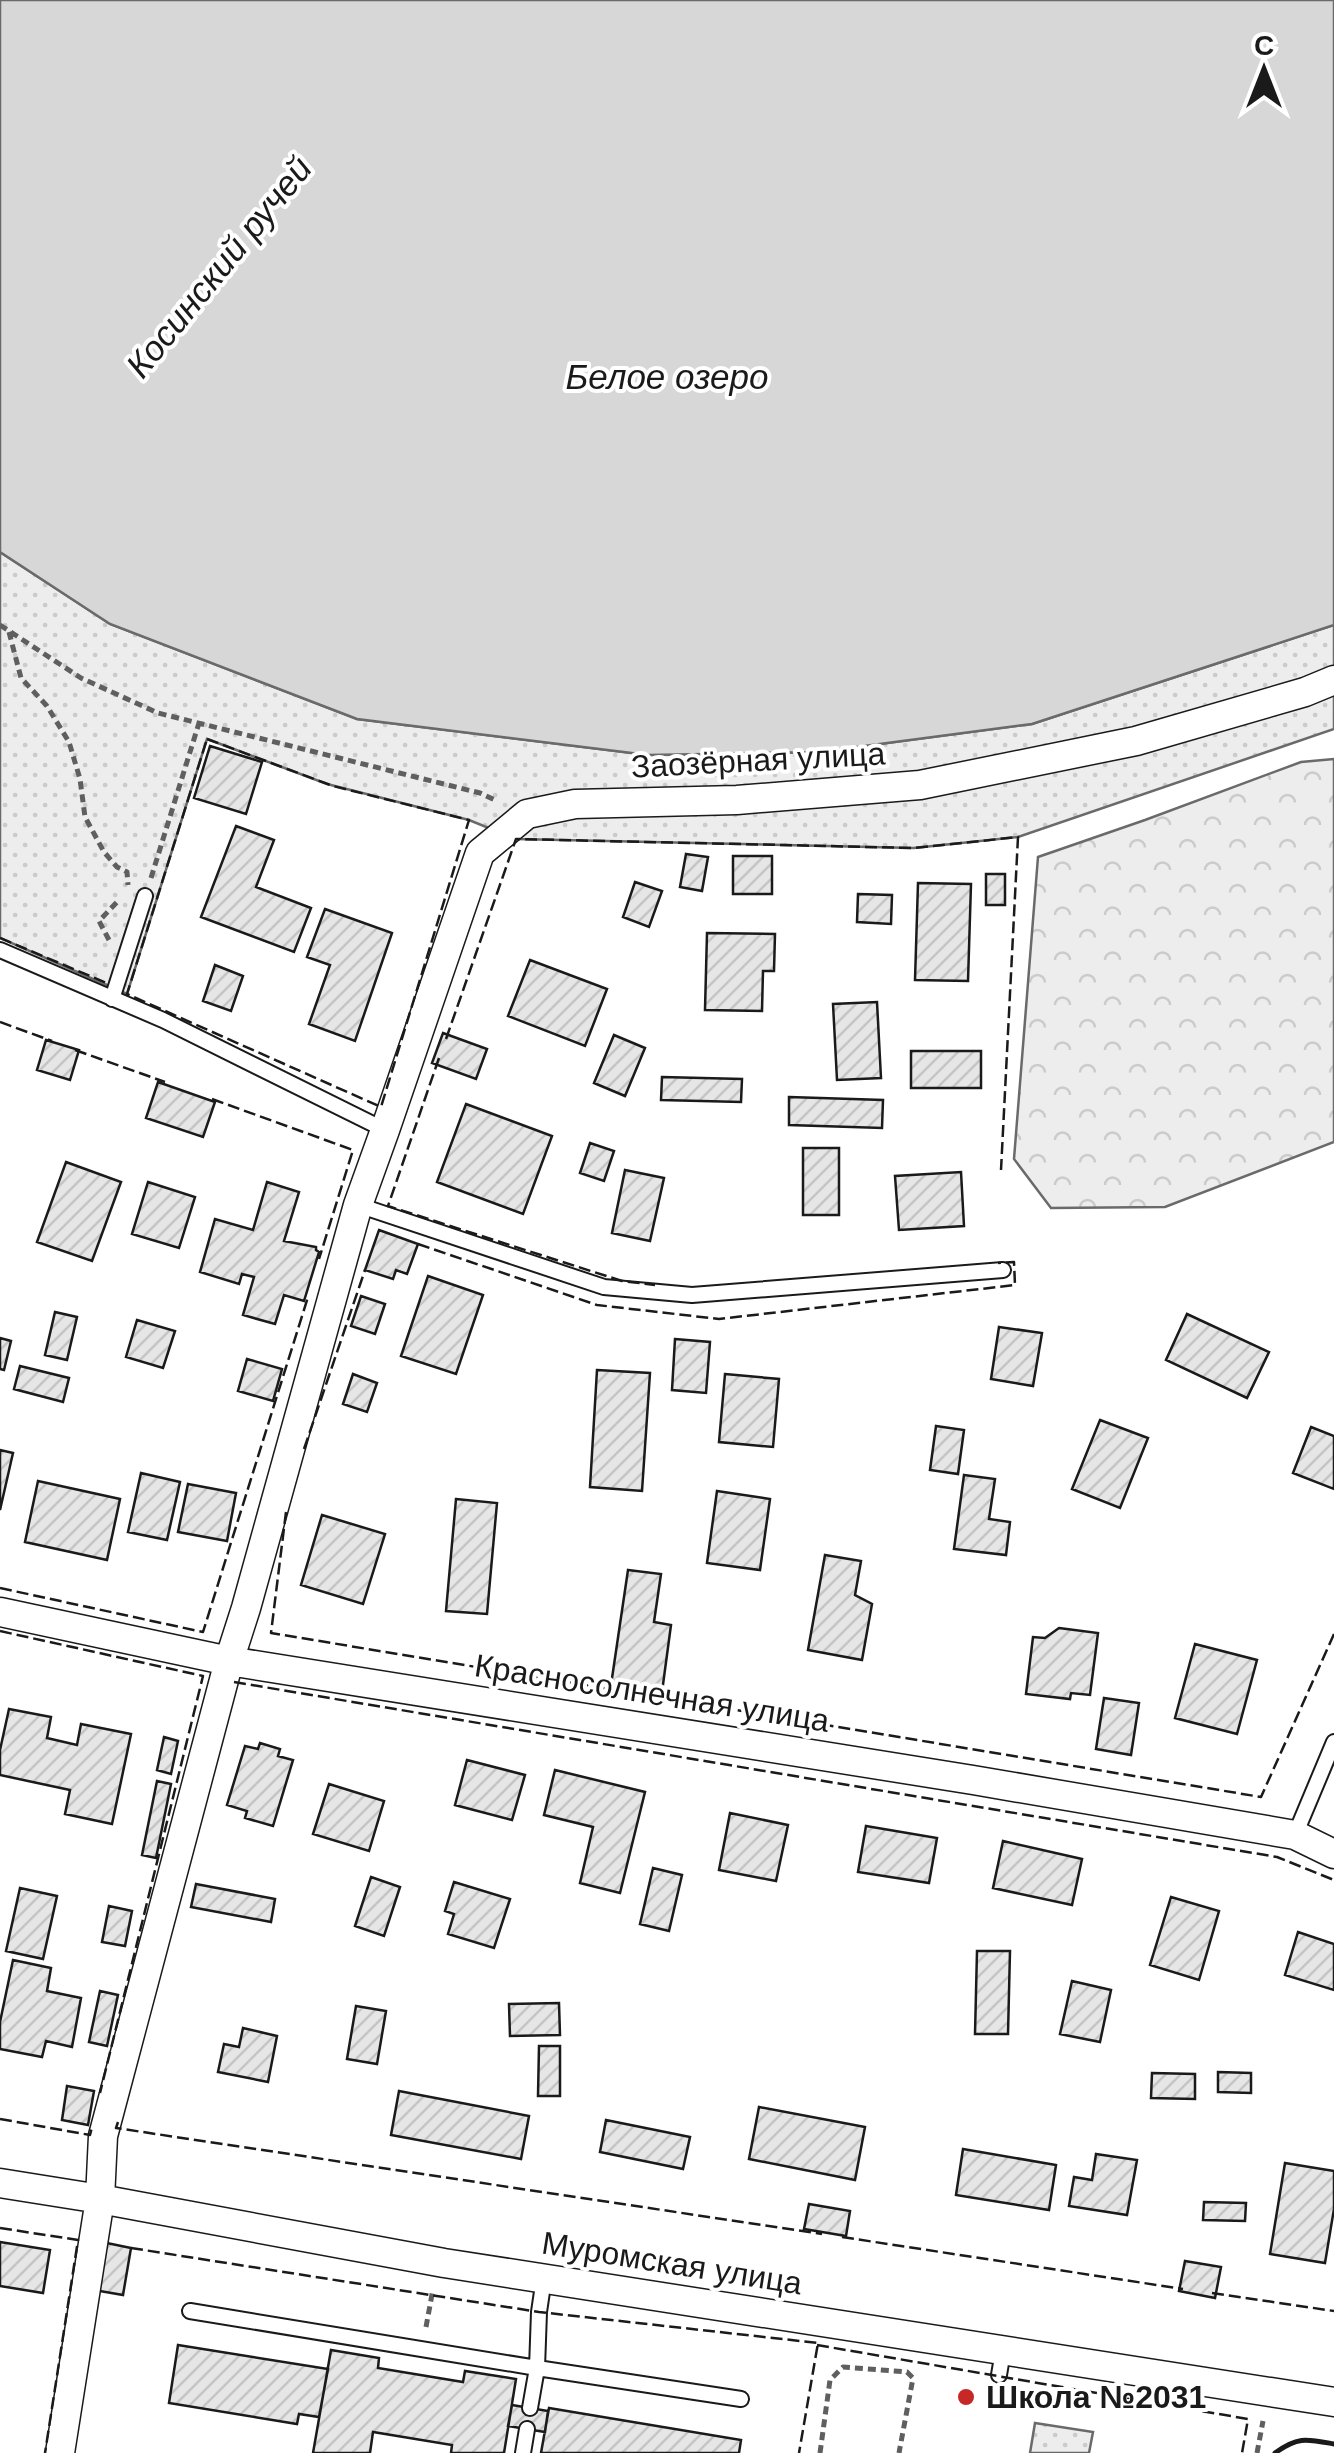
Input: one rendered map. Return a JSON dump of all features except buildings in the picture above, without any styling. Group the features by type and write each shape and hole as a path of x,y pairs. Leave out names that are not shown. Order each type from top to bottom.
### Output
{"street":[{"name":"Заозёрная улица","path":"60,2453 100,2199 103,2136 358,1205 480,853 527,814 575,804 737,800 920,785 1136,741 1334,680"},
{"name":"Красносолнечная улица","path":"0,1612 230,1661 973,1780 1295,1836 1334,1854"},
{"name":"Муромская улица","path":"0,2183 1001,2363 1334,2402"}],"lane":[{"path":"112,999 145,896"},
{"path":"0,950 180,1029 386,1130"},
{"path":"358,1205 604,1287 692,1295 1004,1270"},
{"path":"1295,1836 1334,1742"},
{"path":"530,2408 538,2368 544,2278"},
{"path":"190,2311 741,2399"},
{"path":"522,2453 527,2429"}],"path":[{"path":"0,625 81,678 158,713 480,794 527,814"},
{"path":"9,632 22,678 69,742 80,779 85,817 104,852 126,872 129,887 99,921 123,965"},
{"path":"145,896 198,723"},
{"path":"820,2453 830,2380 843,2367 907,2372 912,2378 899,2453"}],"green space":[{"path":"0,552 110,624 357,719 648,755 819,752 1032,724 1334,625 1334,729 1018,837 914,848 516,839 469,820 327,784 207,739 127,994 0,938"},
{"path":"1334,759 1334,1142 1165,1207 1051,1208 1014,1159 1038,857 1301,762"},
{"path":"1035,2423 1093,2432 1089,2453 1030,2453"}],"water":[{"name":"Белое озеро","path":"0,0 1334,0 1334,625 1032,724 819,752 648,755 357,719 110,624 0,552"}],"fence":[{"path":"207,739 333,786 469,820 381,1107 127,994 207,739"},
{"path":"446,1039 516,839 914,848 1018,837 1001,1170"},
{"path":"0,938 109,984"},
{"path":"0,1022 52,1041"},
{"path":"75,1050 165,1082"},
{"path":"439,1058 388,1206 622,1281 655,1285"},
{"path":"212,1099 353,1150 319,1259"},
{"path":"418,1244 597,1305 719,1319 1015,1285 1014,1262 998,1263"},
{"path":"304,1449 365,1270"},
{"path":"0,1588 203,1632 308,1297"},
{"path":"286,1512 271,1633 1261,1797 1334,1634"},
{"path":"0,1631 203,1676 100,2093"},
{"path":"234,1682 1277,1857 1334,1880"},
{"path":"0,2119 90,2135 92,2127"},
{"path":"118,2122 116,2128 822,2234"},
{"path":"0,2228 78,2240 45,2453"},
{"path":"842,2237 1183,2289"},
{"path":"131,2248 539,2312 818,2343 799,2453"},
{"path":"1212,2293 1334,2311"},
{"path":"817,2345 1248,2419 1242,2453"}],"wall":[{"path":"1275,2453 1303,2440 1334,2444"}],"place":[{"name":"Школа №2031","path":"966,2397"}],"water label":[{"name":"Косинский ручей","path":"219,267"}]}
